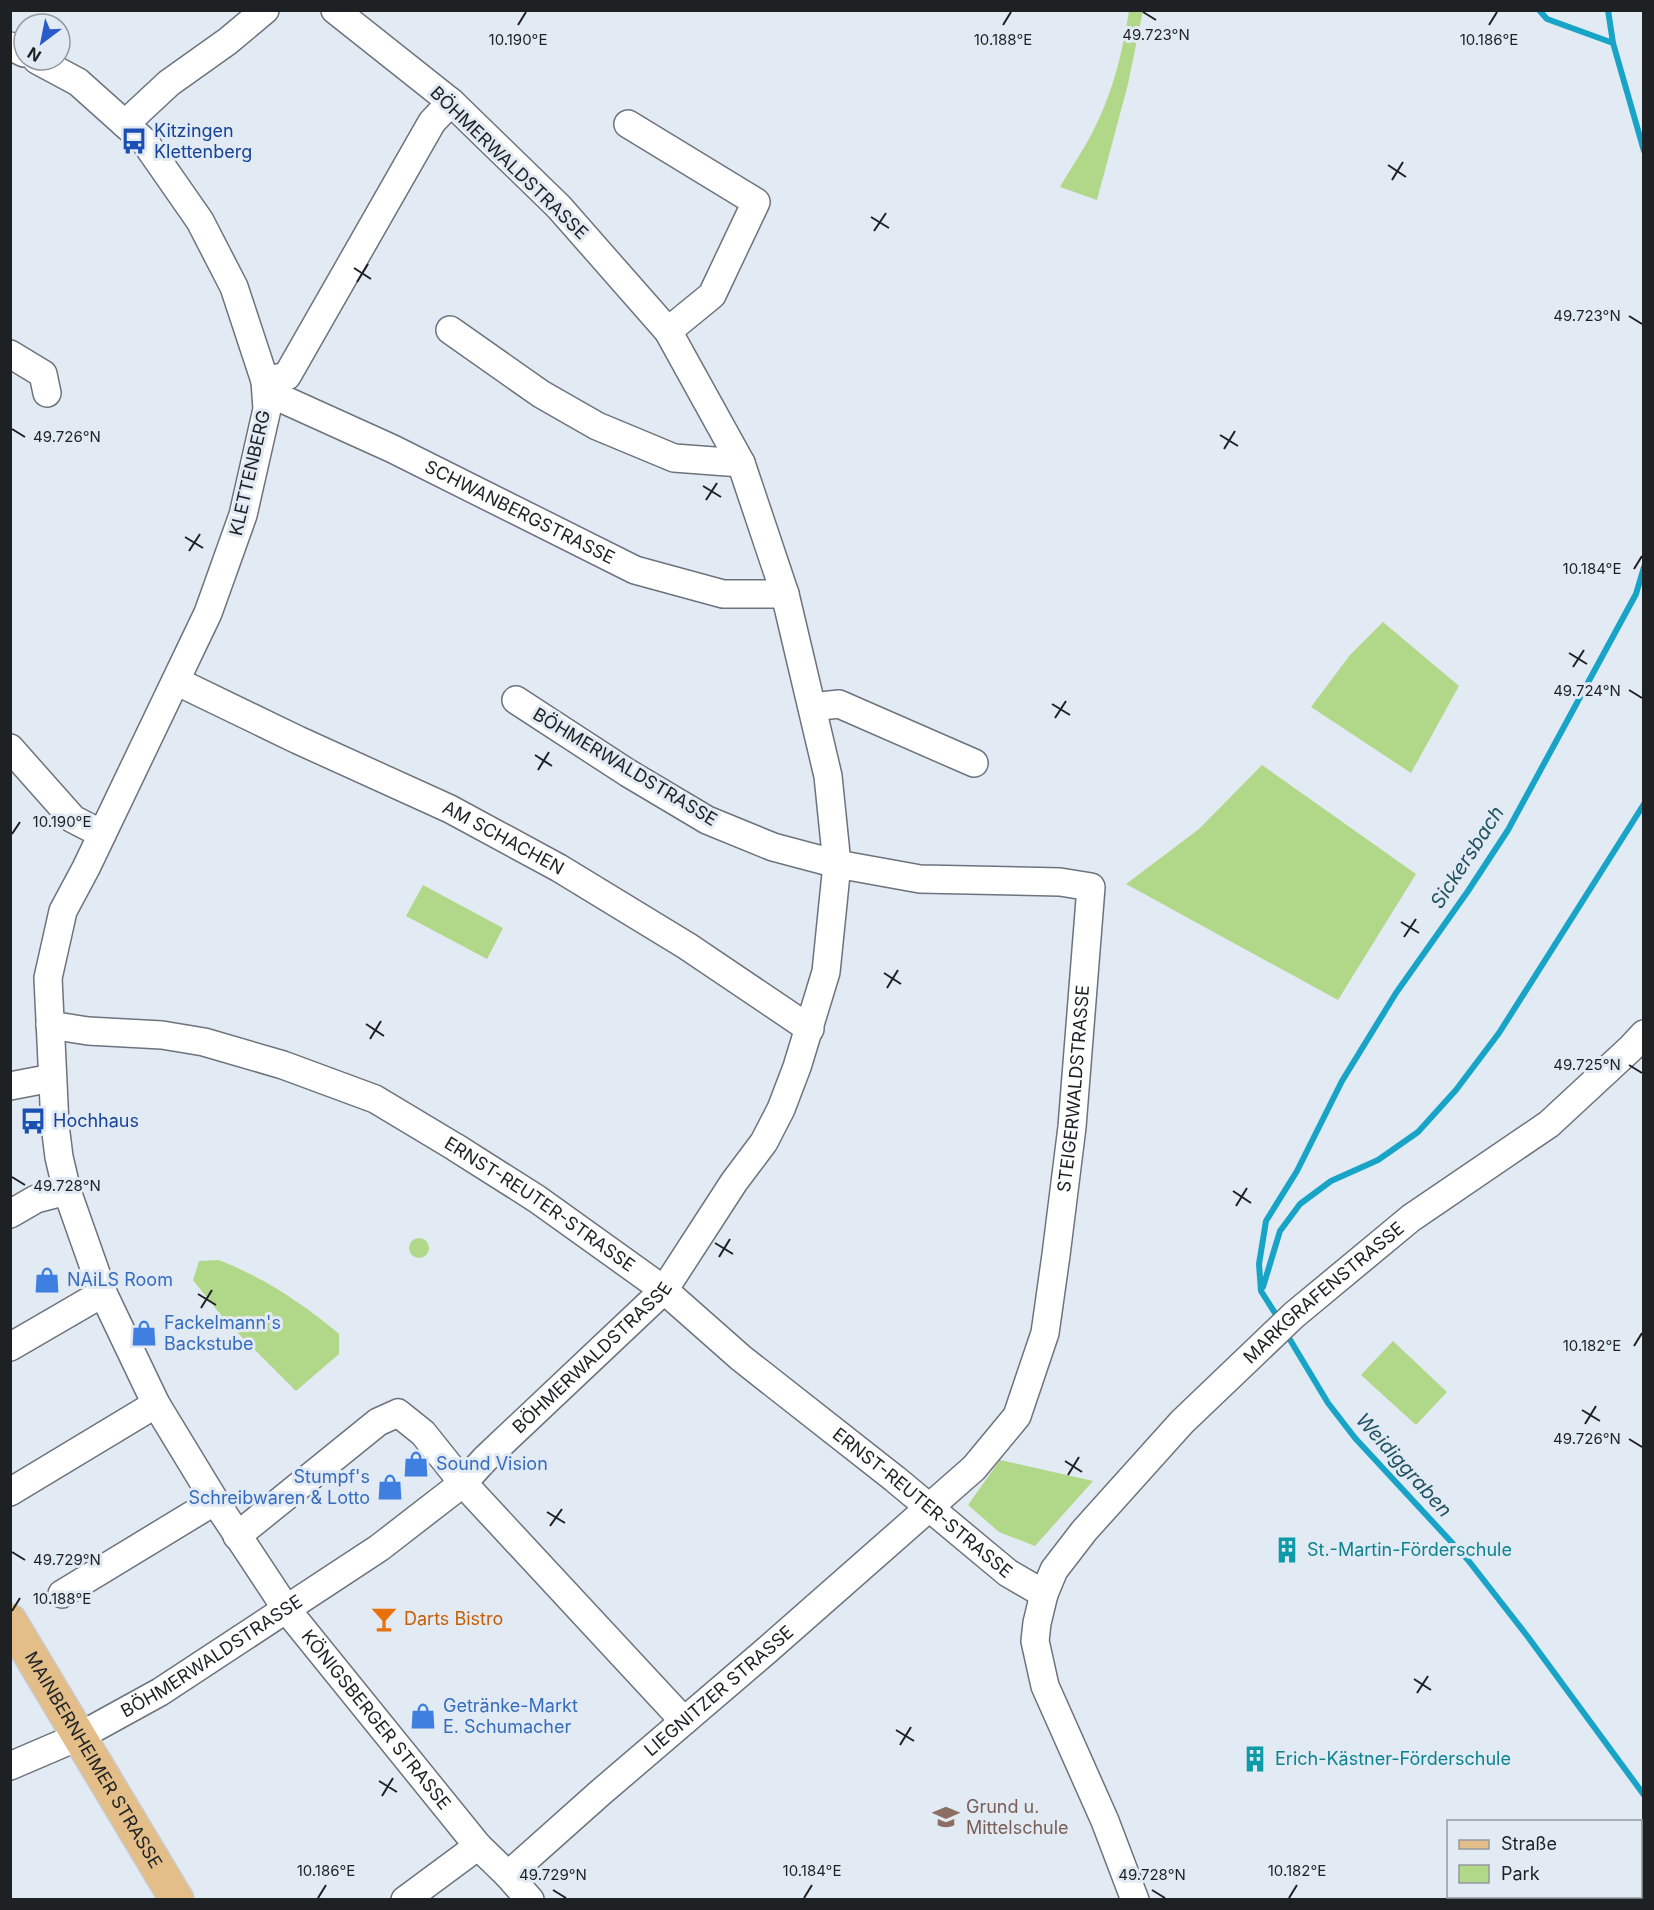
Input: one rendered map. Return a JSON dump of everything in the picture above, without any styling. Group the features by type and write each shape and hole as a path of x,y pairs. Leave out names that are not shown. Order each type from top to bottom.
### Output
{"main road":[{"name":"MAINBERNHEIMER STRASSE","path":"10,1621 177,1899"}],"street":[{"path":"125,124 169,83 228,41 265,10"},
{"name":"BÖHMERWALDSTRASSE","path":"10,1766 80,1736 160,1692 379,1548 463,1483 485,1459 664,1290 734,1182 764,1142 781,1109 810,1029 826,972 837,864 828,776 785,594 741,463 668,331 559,207 451,102 335,10"},
{"name":"KLETTENBERG","path":"50,1026 48,978 63,911 86,868 208,613 243,515 267,409 266,387 234,287 200,221 145,142 78,82 59,72"},
{"path":"266,387 287,376 432,122 451,102"},
{"path":"628,124 756,202 712,295 668,331"},
{"path":"450,330 541,394 597,426 674,458 741,463"},
{"path":"10,354 43,374 46,393"},
{"name":"SCHWANBERGSTRASSE","path":"266,387 635,570 723,594 785,594"},
{"name":"AM SCHACHEN","path":"176,681 465,817 559,868 687,946 810,1029"},
{"name":"BÖHMERWALDSTRASSE","path":"516,700 628,773 707,820 773,847 837,864"},
{"path":"812,707 839,704 974,763"},
{"path":"10,748 74,819 102,834"},
{"name":"STEIGERWALDSTRASSE","path":"837,864 920,879 1060,882 1091,887 1072,1126 1045,1333 1017,1416 974,1468 930,1507"},
{"name":"KÖNIGSBERGER STRASSE","path":"50,1026 55,1125 67,1191 103,1293 156,1404 237,1536 287,1610 478,1846 519,1886"},
{"name":"ERNST-REUTER-STRASSE","path":"50,1026 88,1031 162,1035 204,1042 283,1065 375,1100 537,1199 664,1290 741,1358 930,1507 1008,1573 1044,1594"},
{"name":"MARKGRAFENSTRASSE","path":"1134,1899 1105,1821 1045,1686 1035,1641 1044,1594 1054,1570 1092,1523 1182,1422 1294,1315 1411,1218 1549,1124 1639,1046"},
{"path":"10,1086 52,1078"},
{"path":"10,1214 36,1199 67,1191"},
{"path":"10,1347 103,1293"},
{"path":"10,1492 156,1404"},
{"path":"237,1536 378,1422 398,1413 423,1432 463,1483 684,1721"},
{"path":"62,1594 215,1501"},
{"name":"LIEGNITZER STRASSE","path":"519,1886 684,1721 930,1507"},
{"path":"405,1899 478,1846"}],"green space":[{"path":"1129,11 1143,11 1128,84 1097,200 1060,187 1089,139 1103,110 1117,68"},
{"path":"1383,622 1459,686 1411,773 1311,707 1350,655"},
{"path":"1262,765 1416,874 1338,1000 1126,884 1199,829"},
{"path":"423,885 503,928 487,959 406,916"},
{"path":"419,1238 426,1241 429,1248 426,1255 419,1258 412,1255 409,1248 412,1241"},
{"path":"219,1260 267,1283 325,1323 339,1334 339,1354 296,1391 224,1319 193,1280 199,1261"},
{"path":"1393,1341 1447,1392 1416,1425 1361,1375"},
{"path":"1000,1460 1093,1481 1035,1546 999,1532 968,1505"}],"waterway":[{"path":"1539,10 1547,19 1613,43"},
{"name":"Sickersbach","path":"1608,10 1613,43 1644,151"},
{"name":"Sickersbach","path":"1280,1321 1261,1291 1259,1264 1266,1221 1297,1171 1342,1081 1396,993 1508,830 1636,594 1644,567"},
{"path":"1263,1287 1280,1231 1300,1204 1331,1181 1378,1160 1418,1132 1456,1090 1499,1033 1644,804"},
{"name":"Weidiggraben","path":"1286,1333 1328,1403 1355,1438 1468,1560 1528,1637 1644,1795"}],"place":[{"name":"Kitzingen Klettenberg","path":"134,141"},
{"name":"Hochhaus","path":"33,1121"},
{"name":"NAiLS Room","path":"47,1280"},
{"name":"Fackelmann's Backstube","path":"144,1333"},
{"name":"Sound Vision","path":"416,1464"},
{"name":"Stumpf's Schreibwaren & Lotto","path":"390,1487"},
{"name":"St.-Martin-Förderschule","path":"1287,1550"},
{"name":"Darts Bistro","path":"384,1619"},
{"name":"Getränke-Markt E. Schumacher","path":"423,1716"},
{"name":"Erich-Kästner-Förderschule","path":"1255,1759"},
{"name":"Grund u. Mittelschule","path":"946,1817"}]}
